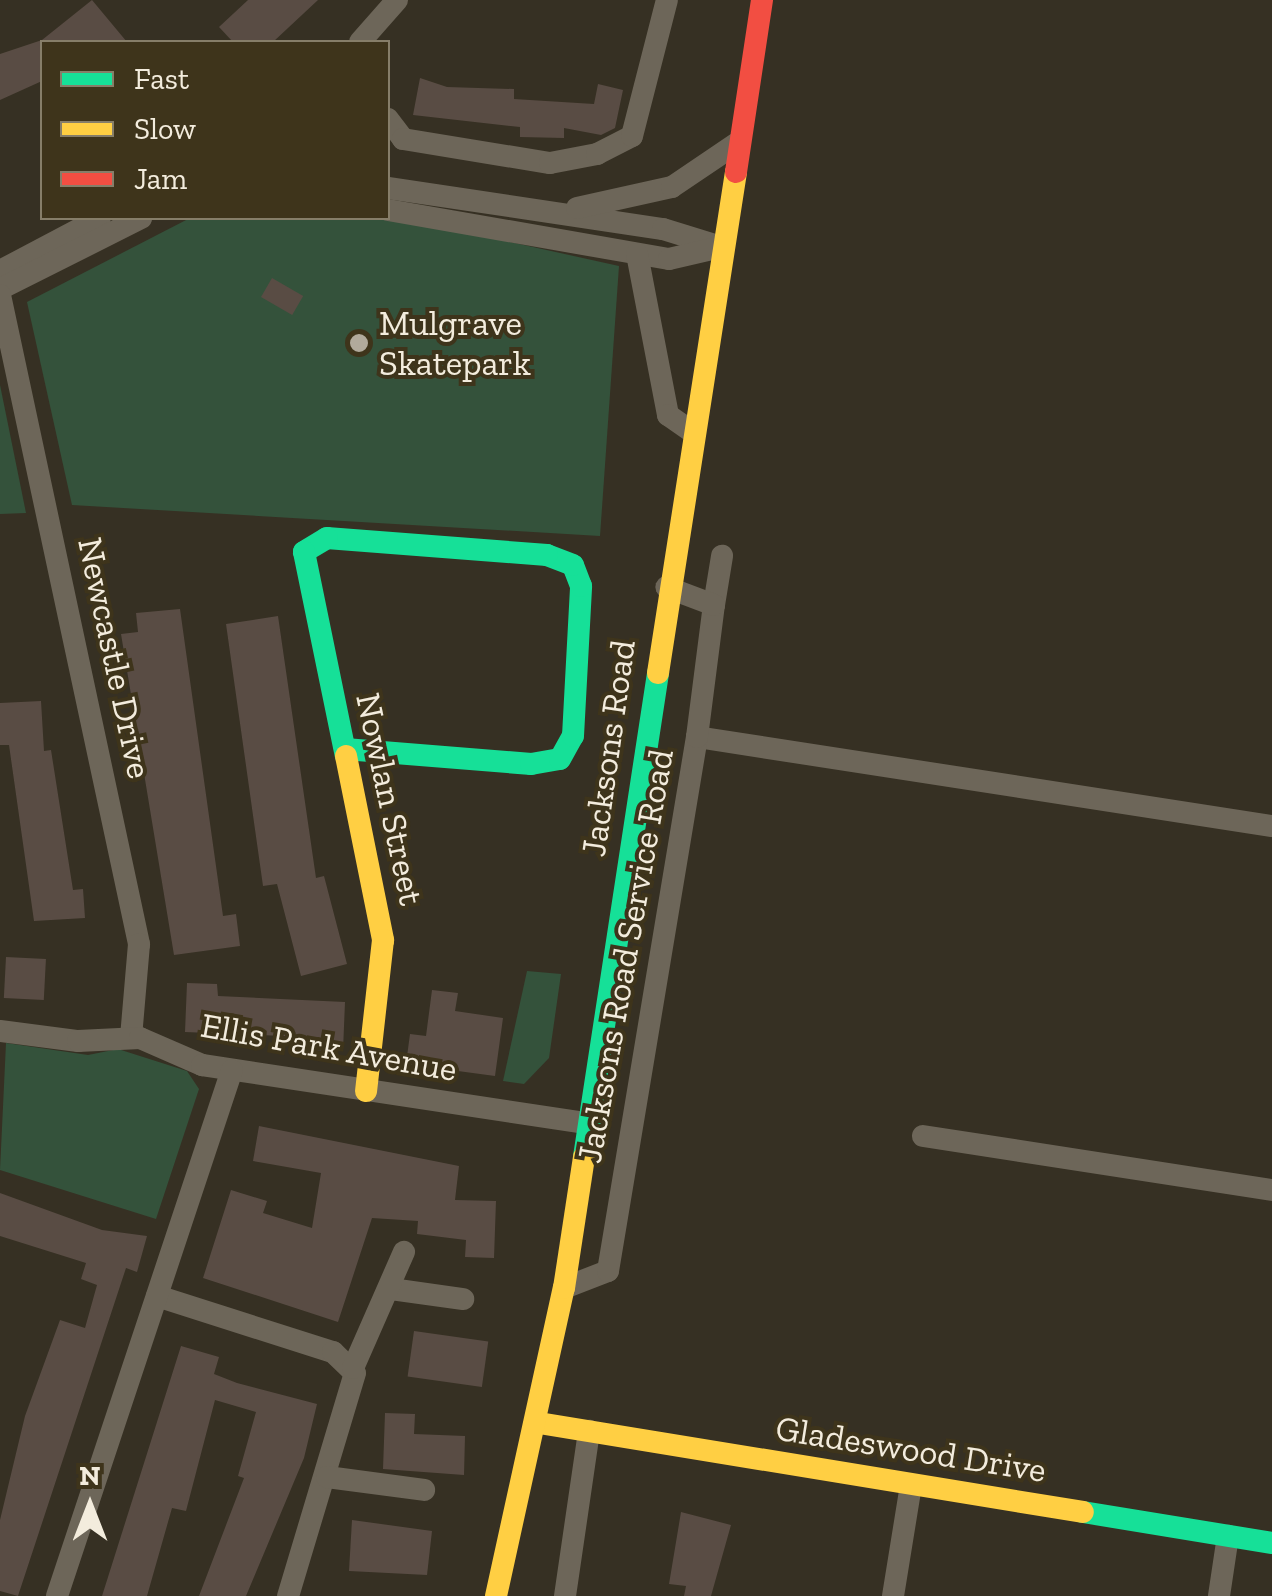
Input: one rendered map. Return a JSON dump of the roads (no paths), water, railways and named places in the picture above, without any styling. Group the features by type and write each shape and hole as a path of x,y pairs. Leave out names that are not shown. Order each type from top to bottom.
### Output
{"street":[{"path":"362,40 397,0"},
{"path":"390,122 403,140 550,164 597,154 632,136 667,0"},
{"name":"Jacksons Road","path":"496,1596 539,1423 564,1288 666,588 762,0"},
{"path":"554,211 672,188 737,144"},
{"path":"390,188 554,211 720,247"},
{"path":"390,210 669,259 720,247"},
{"path":"0,272 96,220"},
{"path":"0,292 136,220"},
{"path":"637,254 668,415 691,431"},
{"name":"Newcastle Drive","path":"0,292 139,944 131,1038"},
{"name":"Nowlan Street","path":"345,749 531,764 560,759 573,736 581,586 572,565 547,556 327,538 308,544 303,562 345,749 384,958 366,1091"},
{"name":"Jacksons Road Service Road","path":"564,1288 608,1271 697,737 722,556"},
{"path":"666,588 714,605"},
{"path":"697,737 1272,826"},
{"name":"Ellis Park Avenue","path":"0,1031 131,1038 232,1070 590,1124"},
{"path":"57,1596 232,1070"},
{"path":"923,1136 1272,1190"},
{"path":"288,1596 356,1383 353,1368 404,1252"},
{"path":"391,1289 463,1299"},
{"path":"157,1296 333,1352 353,1368"},
{"name":"Gladeswood Drive","path":"539,1423 1272,1543"},
{"path":"565,1596 589,1431"},
{"path":"327,1477 424,1490"},
{"path":"892,1596 911,1485"},
{"name":"Jacksons Road","path":"510,1596 520,1506"},
{"path":"1219,1596 1228,1536"}],"place":[{"name":"Mulgrave Skatepark","path":"359,343"}]}
